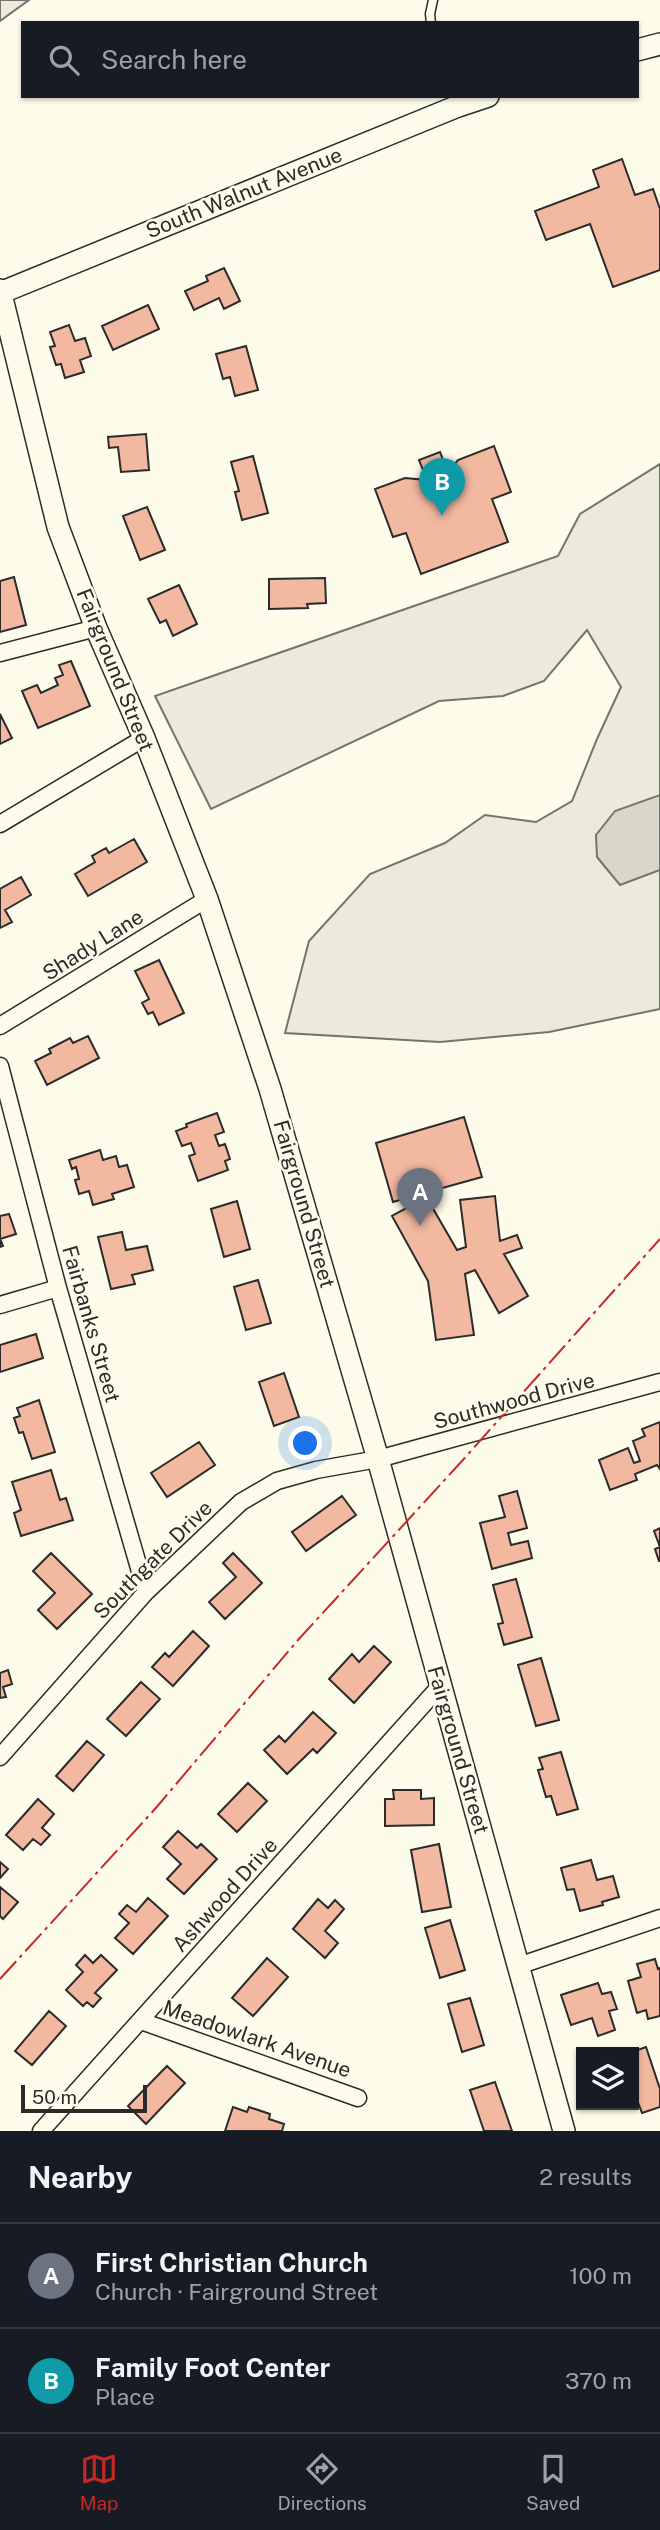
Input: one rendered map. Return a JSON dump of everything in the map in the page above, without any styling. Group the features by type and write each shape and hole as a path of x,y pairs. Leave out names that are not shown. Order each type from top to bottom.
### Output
{"street":[{"path":"639,49 660,44"},
{"name":"South Walnut Avenue","path":"0,292 456,101 475,98"},
{"name":"Fairground Street","path":"0,292 58,527 96,628 144,738 207,899 271,1089 378,1459 564,2131"},
{"path":"0,653 96,628"},
{"path":"0,824 144,738"},
{"name":"Shady Lane","path":"0,1026 207,899"},
{"name":"Fairbanks Street","path":"0,1066 58,1288 146,1592"},
{"path":"0,1304 58,1288"},
{"name":"Southwood Drive","path":"378,1459 660,1382"},
{"name":"Southgate Drive","path":"0,1756 146,1592 241,1502 277,1481 378,1459"},
{"name":"Ashwood Drive","path":"41,2131 440,1686"},
{"path":"518,1966 660,1918"},
{"name":"Meadowlark Avenue","path":"141,2021 358,2098"}],"lane":[{"path":"431,21 433,0"}],"shaded area":[{"path":"0,0 29,0 0,21"},
{"path":"660,464 660,1009 549,1032 440,1042 285,1033 309,941 370,874 445,843 485,815 536,822 572,801 621,687 587,630 544,681 503,696 439,701 211,809 155,696 558,556 580,514"},
{"path":"660,795 660,870 620,885 597,857 596,835 615,811"}],"building":[{"path":"622,159 635,195 653,189 660,209 660,270 613,287 590,224 546,240 535,211 599,187 593,170"},
{"path":"224,268 240,301 224,309 219,298 194,310 185,291 208,281 206,276"},
{"path":"148,305 159,329 113,350 102,326"},
{"path":"69,325 75,341 85,338 91,356 80,360 84,372 65,378 61,364 56,365 50,347 55,346 50,332"},
{"path":"246,346 258,390 235,396 230,377 223,379 216,354"},
{"path":"146,434 149,470 121,472 118,447 109,448 108,437"},
{"path":"494,446 511,492 492,499 508,542 421,574 406,533 393,537 375,489 405,478 427,480 419,460 440,452 448,472 458,460"},
{"path":"253,456 268,513 242,520 235,492 239,491 231,462"},
{"path":"147,507 165,550 140,560 123,516"},
{"path":"14,577 26,625 0,632 0,581"},
{"path":"325,578 326,603 307,604 308,608 269,609 269,579"},
{"path":"179,585 197,624 173,636 166,620 160,623 148,599"},
{"path":"71,661 90,706 38,728 22,691 37,685 41,693 58,685 55,678 63,675 59,665"},
{"path":"0,714 12,738 0,744"},
{"path":"134,839 147,862 88,896 75,874 95,862 92,856 106,848 109,853"},
{"path":"21,877 31,895 5,910 12,922 0,928 0,889"},
{"path":"159,960 184,1013 159,1025 153,1012 148,1014 142,1003 149,999 135,971"},
{"path":"88,1036 99,1058 47,1085 35,1061 51,1053 49,1049 70,1038 73,1043"},
{"path":"217,1113 224,1132 215,1135 219,1146 225,1144 230,1159 225,1161 228,1170 198,1181 189,1156 195,1154 191,1143 182,1146 176,1131 187,1127 186,1124"},
{"path":"464,1117 482,1177 424,1193 457,1250 466,1247 460,1200 495,1196 500,1241 517,1235 522,1248 504,1254 528,1296 499,1313 475,1270 465,1274 474,1335 436,1340 428,1281 392,1216 410,1206 407,1198 393,1202 376,1143"},
{"path":"100,1150 103,1160 116,1156 119,1167 127,1165 134,1187 112,1194 114,1199 93,1205 89,1191 79,1194 75,1180 79,1179 76,1167 72,1169 69,1160"},
{"path":"237,1201 250,1249 224,1257 211,1209"},
{"path":"9,1214 16,1234 0,1239 0,1216"},
{"path":"122,1232 126,1250 147,1246 153,1270 132,1275 135,1284 111,1289 98,1237"},
{"path":"258,1280 271,1323 246,1330 234,1287"},
{"path":"36,1334 43,1358 0,1372 0,1345"},
{"path":"284,1373 299,1417 274,1426 259,1382"},
{"path":"39,1400 55,1452 32,1459 23,1432 19,1433 14,1418 20,1416 17,1408"},
{"path":"660,1422 660,1469 657,1465 635,1474 637,1480 610,1490 599,1460 628,1448 634,1463 640,1461 633,1441 645,1436 642,1429"},
{"path":"199,1442 215,1465 167,1497 151,1473"},
{"path":"51,1470 60,1500 66,1498 73,1520 21,1536 14,1513 21,1510 12,1482"},
{"path":"517,1491 527,1528 508,1533 511,1545 528,1541 532,1558 492,1569 480,1523 505,1517 499,1496"},
{"path":"342,1496 356,1515 306,1551 292,1532"},
{"path":"660,1528 660,1547 654,1531"},
{"path":"660,1547 660,1561 659,1561 655,1549"},
{"path":"51,1553 92,1594 57,1629 38,1610 55,1593 33,1571"},
{"path":"233,1553 262,1583 225,1619 209,1602 236,1577 223,1563"},
{"path":"516,1579 532,1637 504,1645 498,1624 503,1623 493,1585"},
{"path":"193,1631 209,1646 173,1686 152,1667 165,1653 169,1657"},
{"path":"374,1646 391,1662 354,1703 329,1679 352,1654 359,1662"},
{"path":"541,1658 559,1720 536,1726 518,1665"},
{"path":"8,1670 12,1684 3,1687 6,1697 0,1698 0,1673"},
{"path":"141,1682 160,1699 126,1736 107,1719"},
{"path":"313,1712 336,1733 317,1753 313,1749 287,1774 264,1750 279,1736 285,1742"},
{"path":"87,1741 104,1755 73,1791 56,1776"},
{"path":"561,1752 578,1809 557,1815 551,1796 546,1797 538,1770 543,1769 539,1758"},
{"path":"248,1783 267,1801 237,1832 218,1814"},
{"path":"393,1790 421,1790 421,1799 434,1798 434,1825 385,1826 385,1799 394,1799"},
{"path":"38,1799 54,1814 42,1828 50,1835 41,1845 33,1839 23,1850 6,1835"},
{"path":"178,1831 197,1848 201,1844 217,1859 184,1894 167,1879 181,1864 163,1847"},
{"path":"439,1844 451,1907 422,1912 411,1850"},
{"path":"591,1860 597,1880 613,1876 619,1897 602,1902 603,1905 580,1911 574,1889 567,1890 561,1868"},
{"path":"0,1862 8,1869 0,1878"},
{"path":"0,1887 18,1902 3,1919 0,1916"},
{"path":"148,1898 168,1916 133,1954 115,1938 129,1923 119,1914 127,1905 136,1912"},
{"path":"318,1899 328,1908 335,1900 344,1909 325,1931 338,1943 325,1958 293,1929"},
{"path":"450,1920 465,1970 440,1978 425,1928"},
{"path":"85,1955 93,1963 101,1955 117,1970 95,1993 101,1998 93,2007 87,2002 83,2006 66,1990 83,1972 76,1965"},
{"path":"267,1958 288,1977 253,2016 232,1998"},
{"path":"655,1959 658,1969 660,1968 660,2016 648,2019 646,2010 637,2013 628,1981 641,1977 637,1964"},
{"path":"598,1983 602,1994 611,1992 617,2009 609,2011 615,2030 598,2036 592,2018 571,2025 561,1995"},
{"path":"470,1998 484,2045 462,2052 448,2004"},
{"path":"49,2011 66,2026 32,2065 15,2051"},
{"path":"646,2047 660,2089 660,2107 642,2113 639,2105 639,2050"},
{"path":"167,2066 185,2083 146,2124 128,2106"},
{"path":"495,2082 512,2131 484,2131 470,2090"},
{"path":"233,2107 247,2112 249,2107 270,2114 269,2119 284,2124 282,2131 225,2131"}],"power":[{"path":"0,1979 155,1809 298,1640 660,1239"}],"place":[{"name":"Family Foot Center","path":"442,516"},
{"name":"First Christian Church","path":"420,1226"}]}
